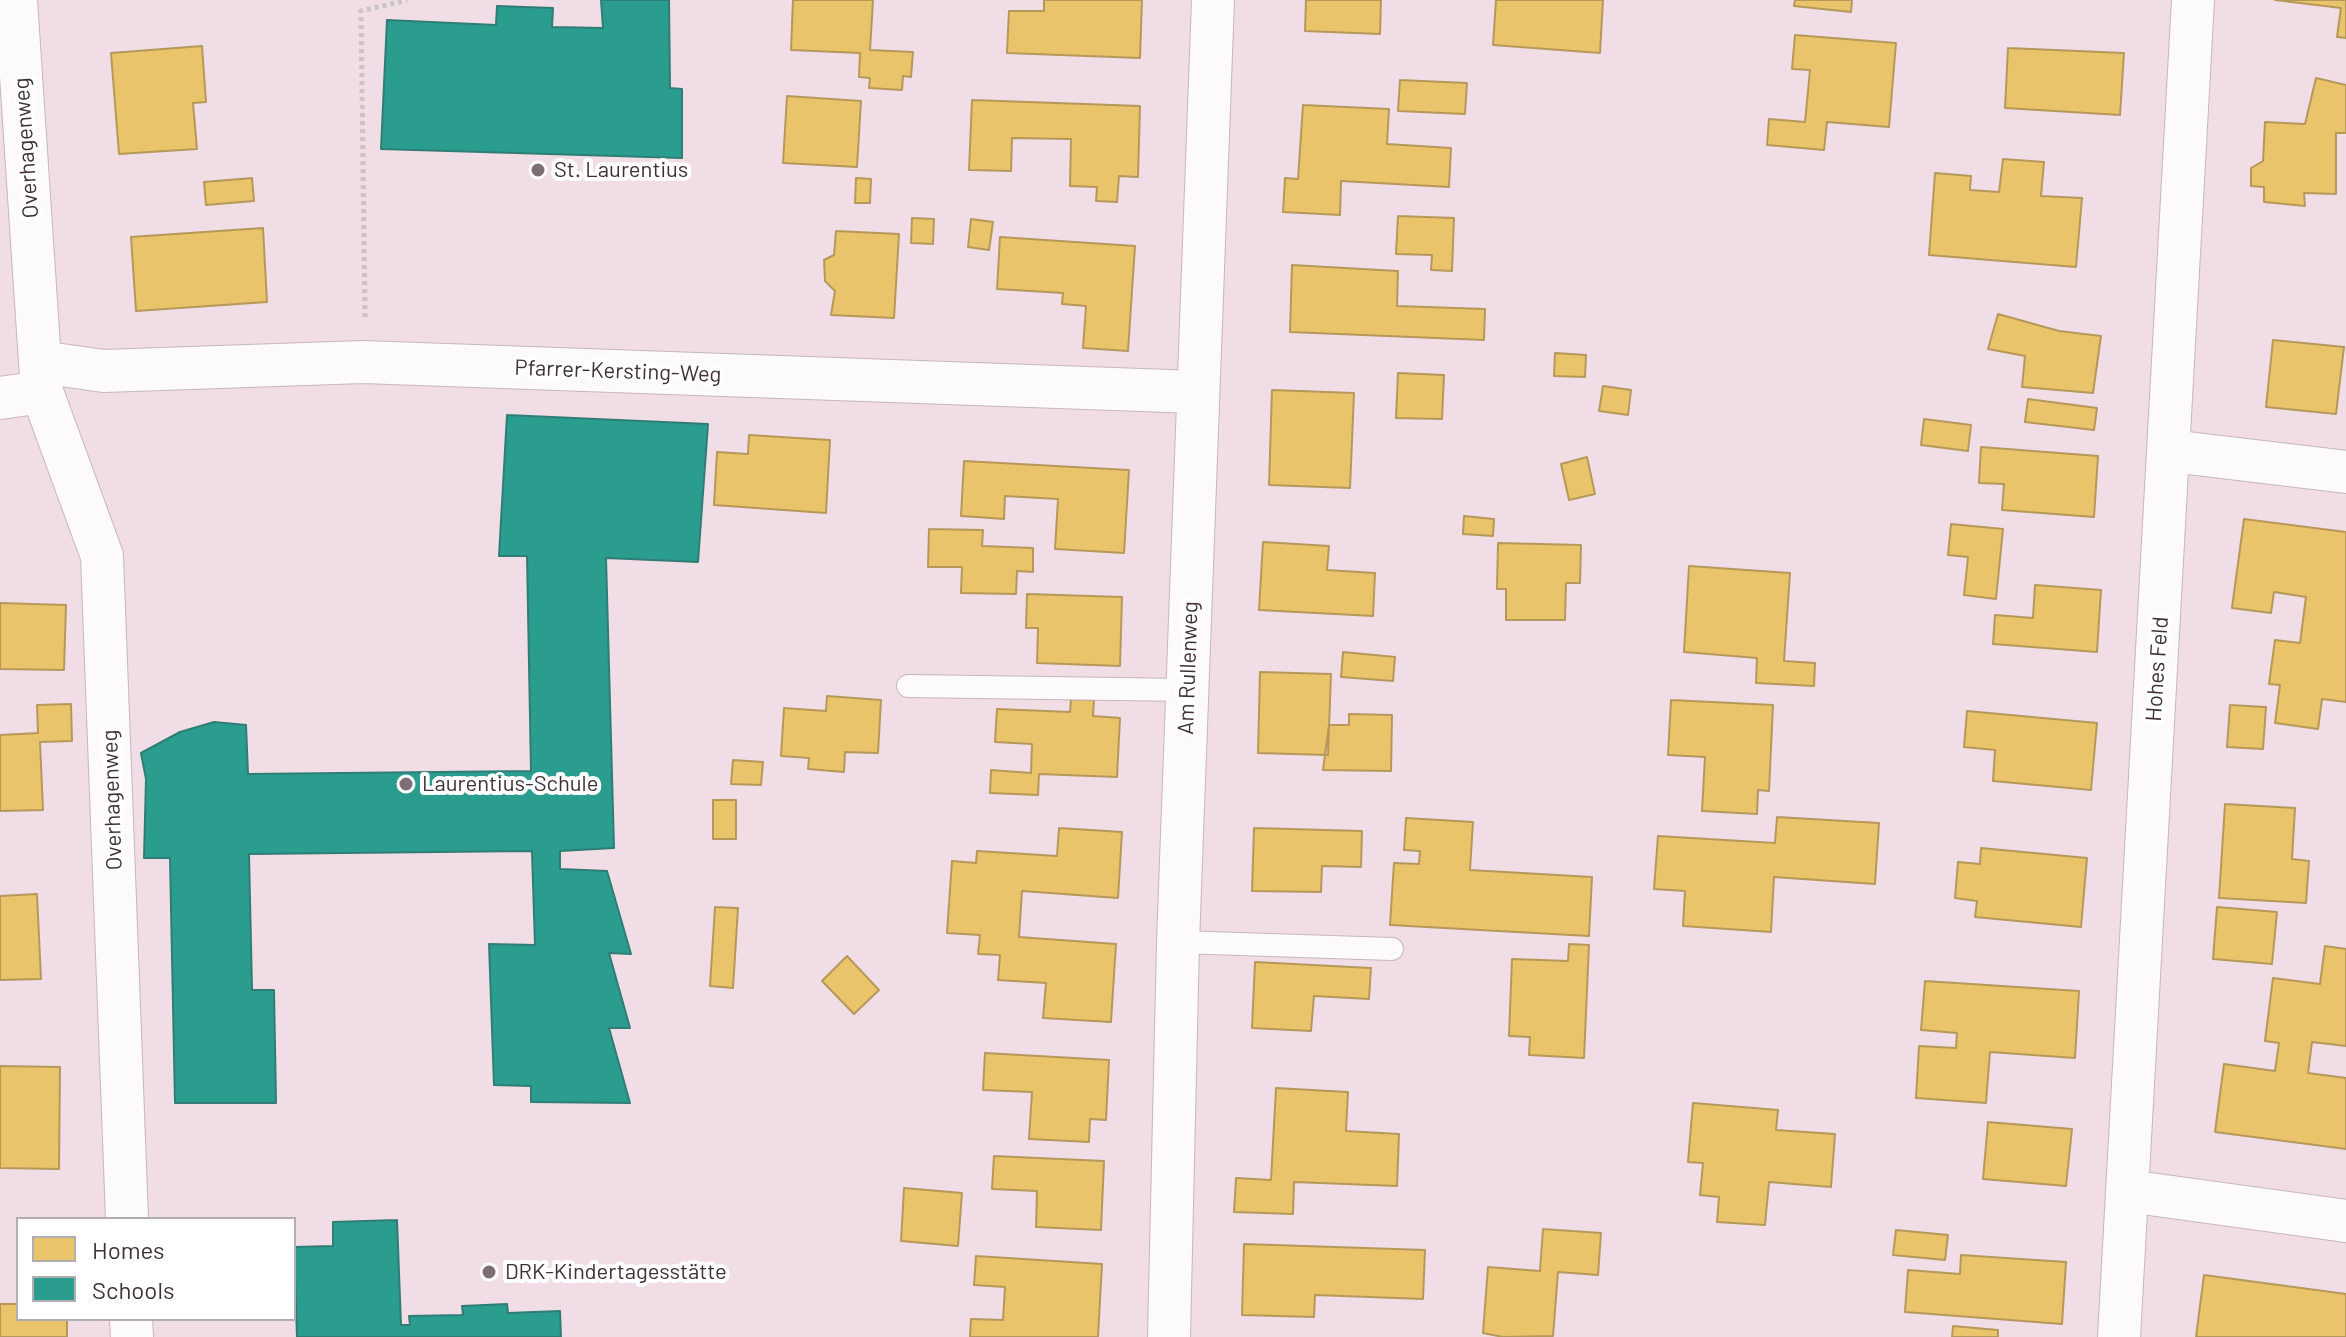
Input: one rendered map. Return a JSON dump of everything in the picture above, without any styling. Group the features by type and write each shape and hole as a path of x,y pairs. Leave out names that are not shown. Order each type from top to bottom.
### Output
{"street":[{"name":"Overhagenweg","path":"16,0 41,377 102,556 127,1217"},
{"name":"Am Rullenweg","path":"1169,1337 1178,942 1213,0"},
{"name":"Hohes Feld","path":"2119,1337 2171,451 2193,0"},
{"name":"Pfarrer-Kersting-Weg","path":"41,377 104,371 363,362 1197,392"},
{"path":"0,398 41,377"},
{"path":"2171,451 2346,472"},
{"path":"2128,1191 2346,1221"}],"lane":[{"path":"908,686 1187,690"},
{"path":"1178,942 1392,949"}],"path":[{"path":"363,362 361,11 407,0"}],"building: Homes":[{"path":"793,0 873,0 870,50 913,52 911,77 903,76 902,90 869,88 870,78 859,77 860,53 791,50"},
{"path":"1044,0 1142,0 1140,58 1007,53 1009,11 1044,11"},
{"path":"1306,0 1381,0 1380,34 1305,31"},
{"path":"1496,0 1603,0 1600,53 1493,45"},
{"path":"1795,0 1852,0 1851,12 1794,6"},
{"path":"2275,0 2346,0 2346,38 2337,37 2341,8"},
{"path":"1795,35 1896,43 1889,127 1827,122 1824,150 1767,145 1769,119 1805,122 1810,70 1792,69"},
{"path":"202,46 206,102 193,103 197,149 119,154 111,53"},
{"path":"2008,48 2124,53 2120,115 2005,108"},
{"path":"2316,78 2346,85 2346,133 2336,133 2336,194 2304,193 2305,206 2264,202 2264,187 2251,186 2251,168 2263,161 2265,122 2305,124"},
{"path":"1400,80 1467,83 1465,114 1398,111"},
{"path":"787,96 861,101 857,167 783,163"},
{"path":"972,100 1140,106 1138,177 1119,176 1117,202 1096,201 1097,187 1070,186 1071,139 1012,138 1011,171 969,170"},
{"path":"1303,105 1389,109 1387,144 1451,148 1449,187 1341,181 1340,215 1283,212 1285,178 1298,179"},
{"path":"2003,159 2044,162 2041,196 2082,198 2076,267 1929,255 1935,173 1971,176 1970,190 1999,192"},
{"path":"252,178 254,201 206,205 204,182"},
{"path":"856,178 871,179 870,203 855,203"},
{"path":"1398,216 1454,218 1452,271 1431,270 1432,255 1396,254"},
{"path":"912,218 934,219 933,244 911,243"},
{"path":"971,219 993,222 989,250 968,247"},
{"path":"263,228 267,302 136,311 131,237"},
{"path":"836,231 899,234 894,318 831,315 835,291 825,281 824,260 834,255"},
{"path":"1000,237 1135,246 1128,351 1083,348 1086,306 1062,304 1063,293 997,289"},
{"path":"1292,265 1398,271 1397,306 1485,309 1484,340 1290,332"},
{"path":"1998,314 2059,331 2101,336 2093,393 2022,387 2025,356 1988,349"},
{"path":"2273,340 2344,347 2336,414 2266,407"},
{"path":"1555,353 1586,355 1585,377 1554,376"},
{"path":"1398,373 1444,375 1442,419 1396,418"},
{"path":"1603,386 1631,390 1628,415 1599,411"},
{"path":"1272,390 1354,393 1350,488 1269,485"},
{"path":"2028,399 2097,408 2094,430 2025,422"},
{"path":"1924,419 1971,425 1968,451 1921,445"},
{"path":"749,435 830,440 826,513 714,505 717,452 748,454"},
{"path":"1981,447 2098,456 2094,517 2002,510 2004,484 1979,483"},
{"path":"1587,457 1595,494 1569,500 1561,464"},
{"path":"964,461 1129,470 1124,553 1055,549 1058,499 1005,496 1004,519 961,516"},
{"path":"1464,516 1494,519 1493,536 1463,534"},
{"path":"2244,519 2346,532 2346,702 2322,699 2318,729 2275,723 2280,685 2269,684 2275,640 2300,643 2306,597 2274,592 2271,613 2232,608"},
{"path":"1951,524 2003,529 1996,599 1964,595 1968,557 1948,555"},
{"path":"929,529 983,530 982,546 1033,548 1033,572 1017,571 1016,594 961,593 962,567 928,567"},
{"path":"1263,542 1329,546 1327,570 1375,573 1373,616 1259,610"},
{"path":"1498,543 1581,545 1580,583 1566,583 1565,620 1506,620 1506,589 1497,589"},
{"path":"1689,566 1790,573 1784,661 1815,663 1814,686 1756,683 1757,658 1684,652"},
{"path":"2035,585 2101,590 2097,652 1993,644 1995,615 2033,618"},
{"path":"1027,594 1122,597 1120,666 1037,663 1038,628 1026,628"},
{"path":"0,603 66,605 64,670 0,669"},
{"path":"1343,652 1395,657 1393,681 1341,677"},
{"path":"1260,672 1331,674 1328,755 1258,753"},
{"path":"827,696 881,700 878,753 845,752 844,772 808,769 809,758 781,756 784,708 826,711"},
{"path":"1071,699 1094,700 1093,716 1120,718 1117,777 1039,774 1038,795 990,793 991,770 1031,773 1032,744 995,742 997,709 1070,712"},
{"path":"1671,700 1773,705 1769,791 1758,790 1757,814 1702,811 1705,757 1668,755"},
{"path":"71,704 72,741 40,742 43,810 0,811 0,735 38,733 37,705"},
{"path":"2230,705 2266,707 2263,749 2227,747"},
{"path":"1967,711 2097,723 2091,790 1993,781 1995,750 1964,747"},
{"path":"1349,714 1392,715 1391,771 1323,770 1329,725 1349,725"},
{"path":"733,760 763,762 761,785 731,784"},
{"path":"713,800 736,800 736,839 713,839"},
{"path":"2225,804 2295,808 2292,859 2309,861 2306,903 2219,898"},
{"path":"1777,817 1879,823 1875,884 1774,877 1771,932 1683,926 1685,891 1654,889 1658,836 1775,843"},
{"path":"1406,818 1473,822 1470,870 1592,877 1589,936 1390,925 1394,863 1419,864 1420,851 1404,850"},
{"path":"1059,828 1122,832 1118,898 1022,891 1019,937 1116,944 1111,1022 1043,1018 1046,983 998,980 1000,955 978,954 980,935 947,933 952,861 976,863 977,851 1057,856"},
{"path":"1254,828 1362,831 1361,867 1322,866 1321,892 1252,891"},
{"path":"1981,848 2087,858 2081,927 1975,917 1977,901 1955,898 1958,862 1980,864"},
{"path":"37,894 41,979 0,980 0,896"},
{"path":"715,907 738,908 733,988 710,986"},
{"path":"2217,907 2277,912 2272,964 2213,959"},
{"path":"1569,944 1589,945 1584,1058 1529,1055 1530,1037 1509,1036 1512,959 1568,961"},
{"path":"2325,946 2346,949 2346,1046 2312,1042 2308,1073 2346,1078 2346,1149 2215,1132 2224,1064 2275,1071 2279,1043 2265,1041 2273,978 2320,984"},
{"path":"847,956 879,990 854,1014 822,981"},
{"path":"1255,962 1371,968 1369,999 1314,996 1311,1031 1252,1028"},
{"path":"1925,981 2079,991 2075,1058 1990,1052 1986,1103 1916,1098 1919,1046 1956,1048 1957,1033 1921,1030"},
{"path":"985,1053 1109,1060 1106,1120 1090,1119 1089,1142 1029,1139 1032,1092 983,1090"},
{"path":"0,1066 60,1067 59,1169 0,1168"},
{"path":"1276,1088 1348,1092 1346,1131 1399,1134 1397,1186 1294,1182 1293,1214 1234,1212 1236,1178 1271,1180"},
{"path":"1693,1103 1778,1110 1776,1130 1835,1134 1831,1187 1769,1182 1765,1225 1717,1222 1719,1197 1700,1195 1703,1163 1688,1162"},
{"path":"1988,1122 2072,1129 2066,1186 1983,1179"},
{"path":"994,1156 1104,1161 1101,1230 1036,1227 1037,1191 992,1189"},
{"path":"904,1188 962,1193 958,1246 901,1241"},
{"path":"1543,1229 1601,1233 1598,1275 1558,1272 1553,1336 1503,1337 1483,1333 1488,1267 1540,1271"},
{"path":"1896,1230 1948,1235 1945,1260 1893,1255"},
{"path":"1244,1244 1425,1250 1423,1299 1315,1295 1314,1317 1242,1315"},
{"path":"1961,1255 2066,1262 2062,1324 1905,1312 1908,1270 1960,1274"},
{"path":"976,1256 1102,1264 1098,1337 970,1337 971,1319 1003,1320 1005,1287 974,1285"},
{"path":"2204,1275 2346,1294 2346,1337 2196,1337"},
{"path":"0,1304 16,1304 16,1321 67,1321 67,1337 0,1337"},
{"path":"1953,1326 1998,1330 1998,1337 1952,1337"}],"building: Schools":[{"path":"601,0 669,0 670,88 682,89 682,158 381,149 387,20 496,25 497,6 553,8 552,27 603,28"},
{"path":"507,415 708,424 698,562 606,558 614,848 560,851 560,869 607,871 631,954 609,953 630,1028 609,1028 630,1103 531,1102 531,1086 494,1085 489,944 535,945 532,851 249,854 252,990 274,990 276,1103 175,1103 170,858 144,858 146,779 141,753 180,732 214,722 246,725 248,774 531,771 527,556 499,556"},
{"path":"397,1220 401,1325 410,1325 409,1316 463,1315 462,1306 507,1304 508,1313 560,1311 561,1337 297,1337 296,1247 333,1246 333,1222"}],"place":[{"name":"St. Laurentius","path":"538,170"},
{"name":"Laurentius-Schule","path":"406,784"},
{"name":"DRK-Kindertagesstätte","path":"489,1272"}]}
